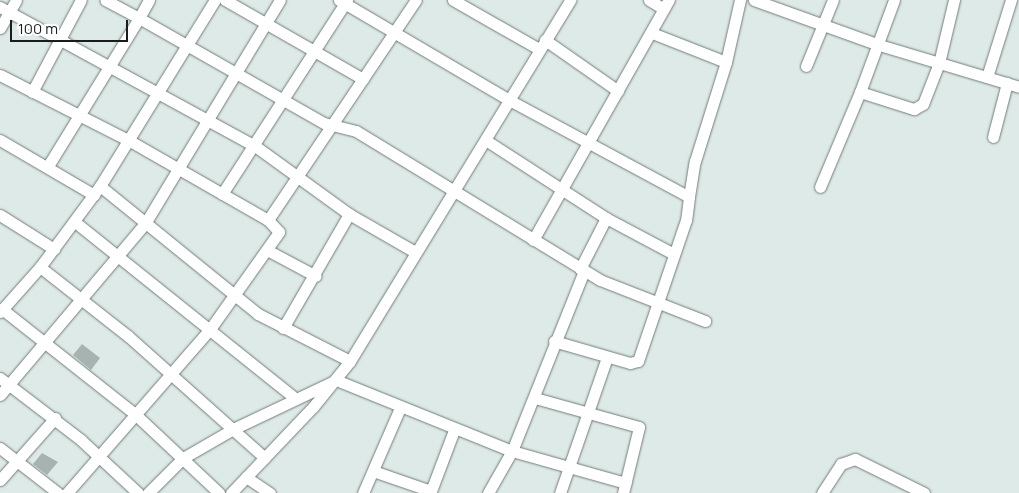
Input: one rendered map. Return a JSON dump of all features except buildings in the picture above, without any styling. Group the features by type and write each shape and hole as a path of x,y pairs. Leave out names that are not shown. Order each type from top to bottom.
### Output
{"street":[{"path":"0,28 4,10 16,0"},
{"path":"32,92 81,0"},
{"path":"105,0 333,125 356,131 582,270 656,303 704,321"},
{"path":"48,166 139,18 148,0"},
{"path":"215,0 130,141 75,222 40,267 1,311 46,343 136,415 219,493"},
{"path":"225,0 363,79"},
{"path":"0,395 4,381 46,343 146,222 180,170 280,0"},
{"path":"268,220 300,176 416,0"},
{"path":"453,0 542,44 618,91"},
{"path":"231,493 336,380 350,362 453,190 511,102 542,44 570,0"},
{"path":"533,240 667,4 649,0"},
{"path":"554,341 630,363 638,361 674,254 689,197 695,161 726,62 740,0"},
{"path":"754,0 769,2 876,44 1019,87"},
{"path":"806,66 833,0"},
{"path":"820,187 860,92 876,44 894,0"},
{"path":"860,92 917,108 926,99 939,63 954,0"},
{"path":"222,194 285,99 344,1 511,102 588,145 689,197"},
{"path":"987,77 1011,2"},
{"path":"4,10 58,41 160,93 255,146 300,176 349,214 415,252"},
{"path":"652,33 726,62"},
{"path":"0,75 130,141 268,220 278,232 268,250 210,329 67,493"},
{"path":"993,137 1007,83"},
{"path":"0,140 97,190 146,222 258,314 283,328 304,335 350,362"},
{"path":"487,141 606,218 674,254"},
{"path":"283,328 316,276 349,214"},
{"path":"0,215 54,249"},
{"path":"488,493 512,451 535,398 554,341 582,270 606,218"},
{"path":"75,222 294,398"},
{"path":"268,250 316,276"},
{"path":"40,267 172,374 265,458"},
{"path":"560,493 586,413 607,357"},
{"path":"148,493 183,458 233,429 294,398 336,380 454,430 512,451 569,467 624,488 640,428 535,398"},
{"path":"4,381 55,418 138,493"},
{"path":"363,493 400,408"},
{"path":"0,480 55,418"},
{"path":"373,471 432,492 454,430"},
{"path":"0,448 18,460 58,493"},
{"path":"822,493 841,464 855,460 924,493"},
{"path":"246,477 270,493"}]}
